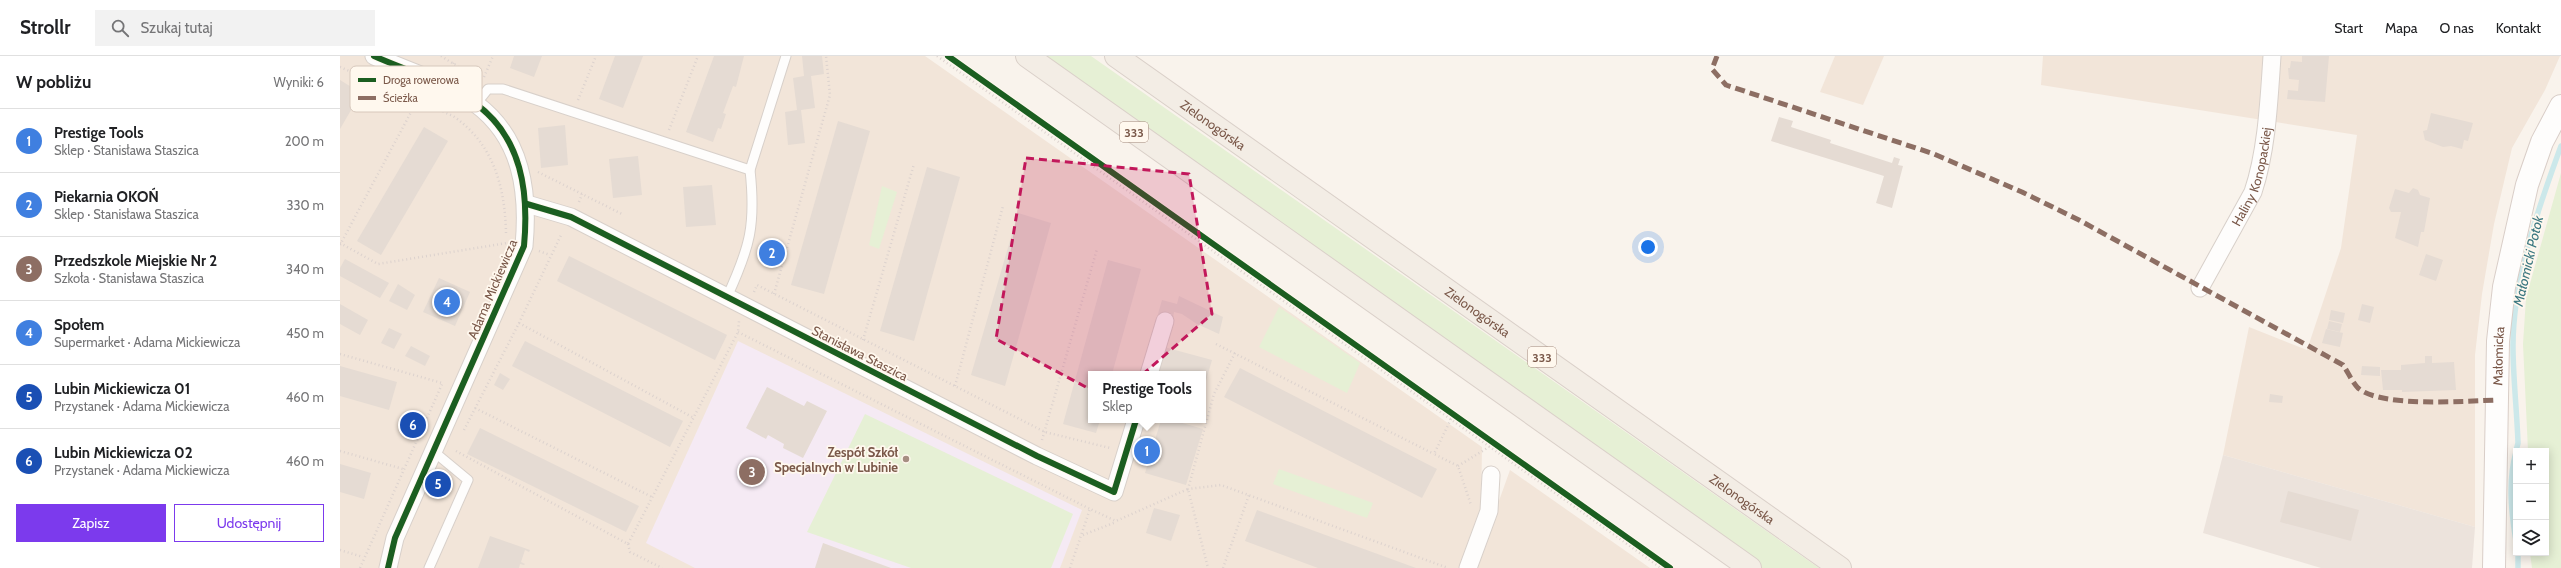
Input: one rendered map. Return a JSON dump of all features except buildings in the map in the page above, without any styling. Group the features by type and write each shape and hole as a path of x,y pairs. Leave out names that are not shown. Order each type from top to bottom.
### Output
{"main road":[{"name":"333","path":"1026,56 1750,568"},
{"name":"Zielonogórska","path":"1116,56 1840,568"}],"street":[{"name":"Adama Mickiewicza","path":"374,56 396,66"},
{"name":"Haliny Konopackiej","path":"2200,288 2253,192 2257,180 2269,99 2272,56"},
{"name":"Małomicka","path":"2494,568 2499,337 2504,287 2527,185 2544,137 2561,106"},
{"name":"Adama Mickiewicza","path":"388,568 395,538 524,246 527,204 520,170 509,141 493,120 482,110"},
{"name":"Stanisława Staszica","path":"527,204 571,217 1037,456 1114,492 1135,423"},
{"path":"1150,371 1165,321"},
{"path":"1468,568 1489,511 1490,475"}],"lane":[{"path":"727,297 744,260 750,235 753,212 750,170 786,56"},
{"path":"482,96 488,89 503,89 750,170"},
{"path":"429,568 468,480 433,451"}],"path":[{"path":"482,81 493,56"},
{"path":"573,113 596,56"},
{"path":"664,143 698,56"},
{"path":"774,294 830,95 826,56"},
{"path":"937,56 1661,568"},
{"path":"948,56 1670,568"},
{"path":"340,67 350,71"},
{"path":"411,112 340,244 378,264 506,243 524,246 550,255"},
{"path":"443,112 467,125 493,160 499,175 504,203 506,243 503,250"},
{"path":"863,340 914,164"},
{"path":"461,436 474,408 520,323 550,255 582,194"},
{"path":"955,386 1003,206"},
{"path":"1026,477 1037,456 1046,432 1097,249"},
{"path":"757,285 1046,432 1126,452"},
{"path":"662,568 630,552 628,544 692,417 738,332 738,324 747,307"},
{"path":"520,323 692,417"},
{"path":"738,332 1116,522"},
{"path":"1216,344 1458,466 1471,503 1471,511"},
{"path":"1206,423 1214,394 1235,353"},
{"path":"340,354 442,383"},
{"path":"360,568 363,557 446,376"},
{"path":"474,408 652,497"},
{"path":"1434,454 1451,419"},
{"path":"1206,423 1188,488 1208,568"},
{"path":"457,443 454,450 628,544"},
{"path":"1458,466 1489,447"},
{"path":"340,451 403,469"},
{"path":"1083,535 1116,522 1188,488 1221,485 1448,568"},
{"path":"1223,568 1249,496"},
{"path":"1070,568 1083,535 1090,509"},
{"path":"340,550 363,557"}],"highlighted area":[{"path":"1026,158 1189,174 1212,314 1112,401 996,339"}],"shaded area":[{"path":"340,56 925,56 1482,447 1481,511 1459,568 340,568"},
{"path":"1835,56 1884,56 1863,105 1820,92"},
{"path":"2043,56 2560,56 2545,90 2512,148 2494,224 2482,294 2475,355 2475,527 2223,455 2249,327 2307,350 2341,248 2357,135 2041,85"},
{"path":"738,341 1082,510 1060,568 695,568 646,543"},
{"path":"2223,455 2475,527 2472,568 2321,568 2203,533"},
{"path":"1510,470 1650,568 1475,568"}],"green space":[{"path":"1040,56 1091,56 1819,568 1760,568"},
{"path":"2561,173 2561,568 2532,568 2530,556 2549,556 2549,448 2528,448 2523,344 2526,298"},
{"path":"882,186 897,192 879,249 869,245"},
{"path":"1279,307 1360,363 1347,393 1259,347"},
{"name":"Zespół Szkół Specjalnych w Lubinie","path":"865,414 1073,514 1051,568 911,568 807,532"},
{"path":"1279,469 1373,503 1367,518 1273,484"}],"waterway":[{"name":"Małomicki Potok","path":"2517,448 2518,443 2513,346 2517,295 2528,244 2561,146"},
{"name":"Małomicki Potok","path":"2513,463 2511,496 2513,520"},
{"name":"Małomicki Potok","path":"2518,556 2518,568"}],"marked path":[{"path":"1717,56 1712,69 1726,85 1934,154 2022,192 2079,220 2343,365 2358,388 2369,394 2404,401 2425,402 2498,400"}],"cycle path":[{"path":"374,56 399,66"},
{"path":"948,56 1670,568"},
{"path":"388,568 395,538 524,246 525,206 519,168 513,150 504,133 482,110"},
{"path":"527,204 571,217 1037,456 1114,492 1135,423"}],"place":[{"name":"Piekarnia OKOŃ","path":"772,253"},
{"name":"Społem","path":"447,302"},
{"name":"Lubin Mickiewicza 02","path":"413,425"},
{"name":"Prestige Tools","path":"1147,451"},
{"name":"Zespół Szkół Specjalnych w Lubinie","path":"906,459"},
{"name":"Przedszkole Miejskie Nr 2","path":"752,472"},
{"name":"Lubin Mickiewicza 01","path":"438,484"}]}
